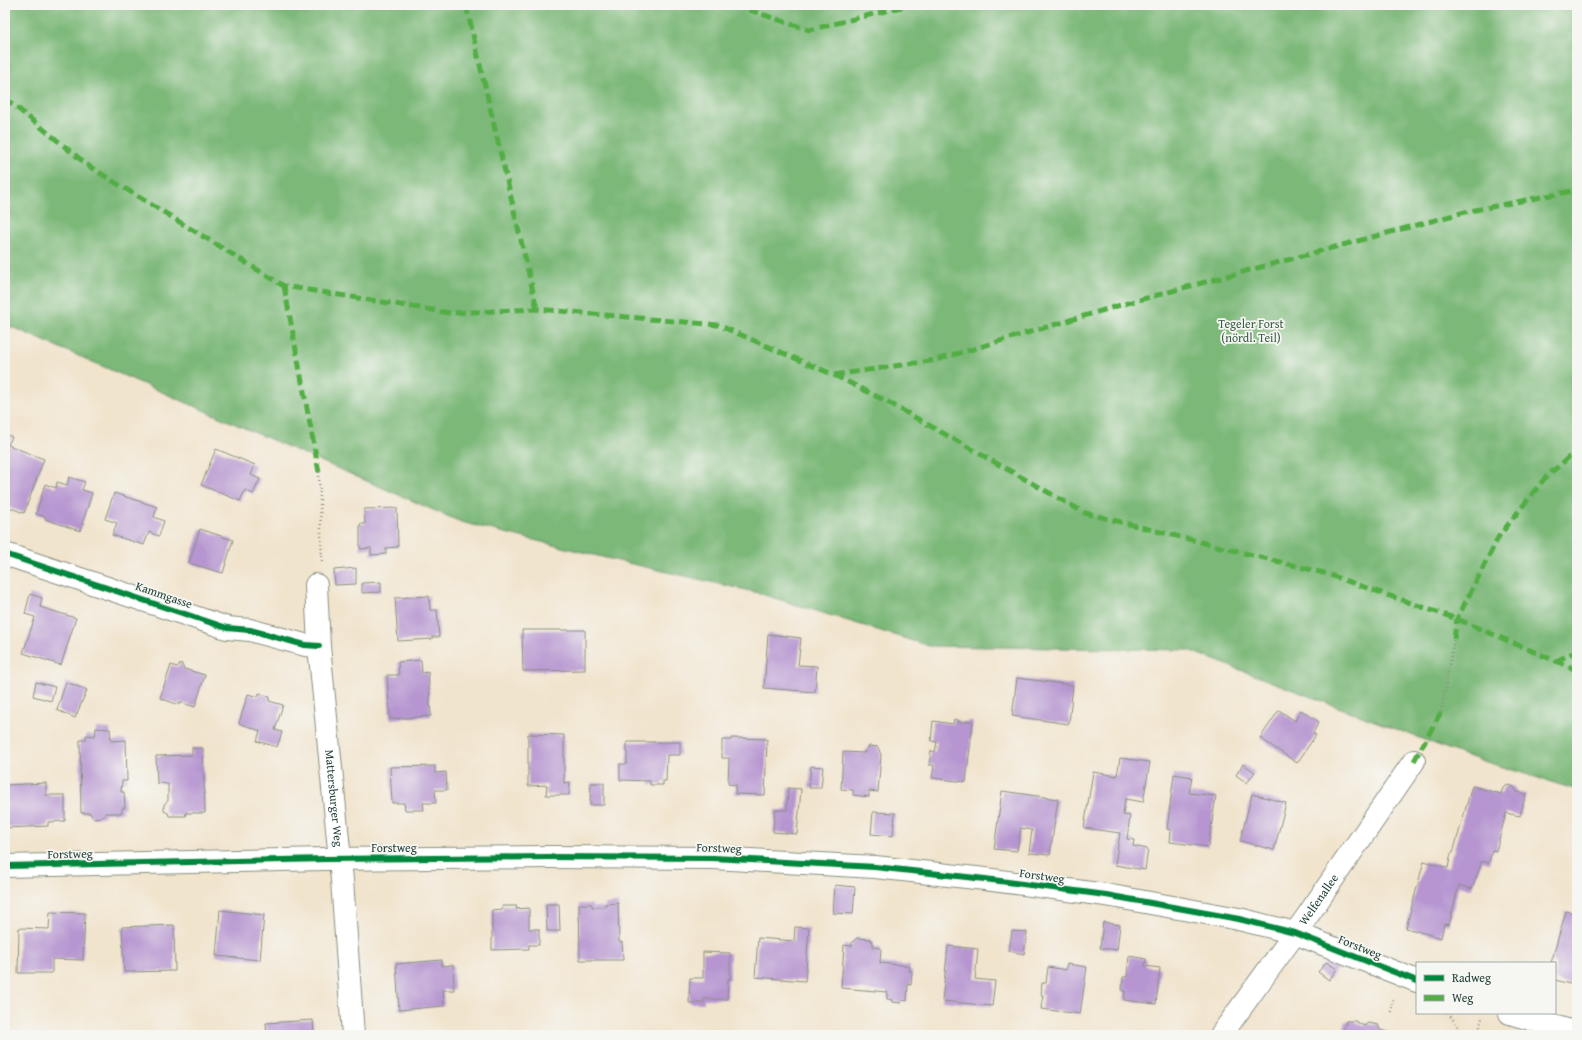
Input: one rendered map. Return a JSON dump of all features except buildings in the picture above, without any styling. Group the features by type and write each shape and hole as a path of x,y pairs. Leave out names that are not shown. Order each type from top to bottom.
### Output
{"street":[{"name":"Kammgasse","path":"5,554 227,628 250,630 305,645 319,646"},
{"name":"Mattersburger Weg","path":"319,577 319,646 339,859 353,1035"},
{"name":"Welfenallee","path":"1221,1035 1295,933 1414,761"},
{"name":"Forstweg","path":"5,866 339,859 548,857 713,858 876,867 985,879 1106,895 1239,919 1295,933 1416,981"},
{"path":"1513,1014 1577,1033"}],"path":[{"path":"319,472 319,577"},
{"path":"1440,712 1454,639"},
{"path":"1449,1014 1465,1035"},
{"path":"1478,1035 1482,1018"}],"green space":[{"name":"Tegeler Forst (nördl. Teil)","path":"5,5 1577,5 1577,790 1464,755 1188,650 929,646 755,592 606,558 461,522 5,324"}],"marked path":[{"path":"466,5 537,309"},
{"path":"734,5 809,30 910,5"},
{"path":"5,98 90,167 284,286 450,313 537,309 718,325 834,375 886,401 1085,513 1324,573 1457,619 1577,670"},
{"path":"834,375 936,360 1124,304 1465,212 1577,190"},
{"path":"284,286 319,472"},
{"path":"1454,639 1457,619 1499,536 1545,478 1577,450"},
{"path":"1556,661 1577,651"},
{"path":"1414,761 1441,712"}],"cycle path":[{"path":"5,554 227,628 250,630 305,645 319,646"},
{"path":"5,866 326,859 548,857 713,858 875,867 985,879 1106,895 1239,919 1295,933 1416,981"}]}
